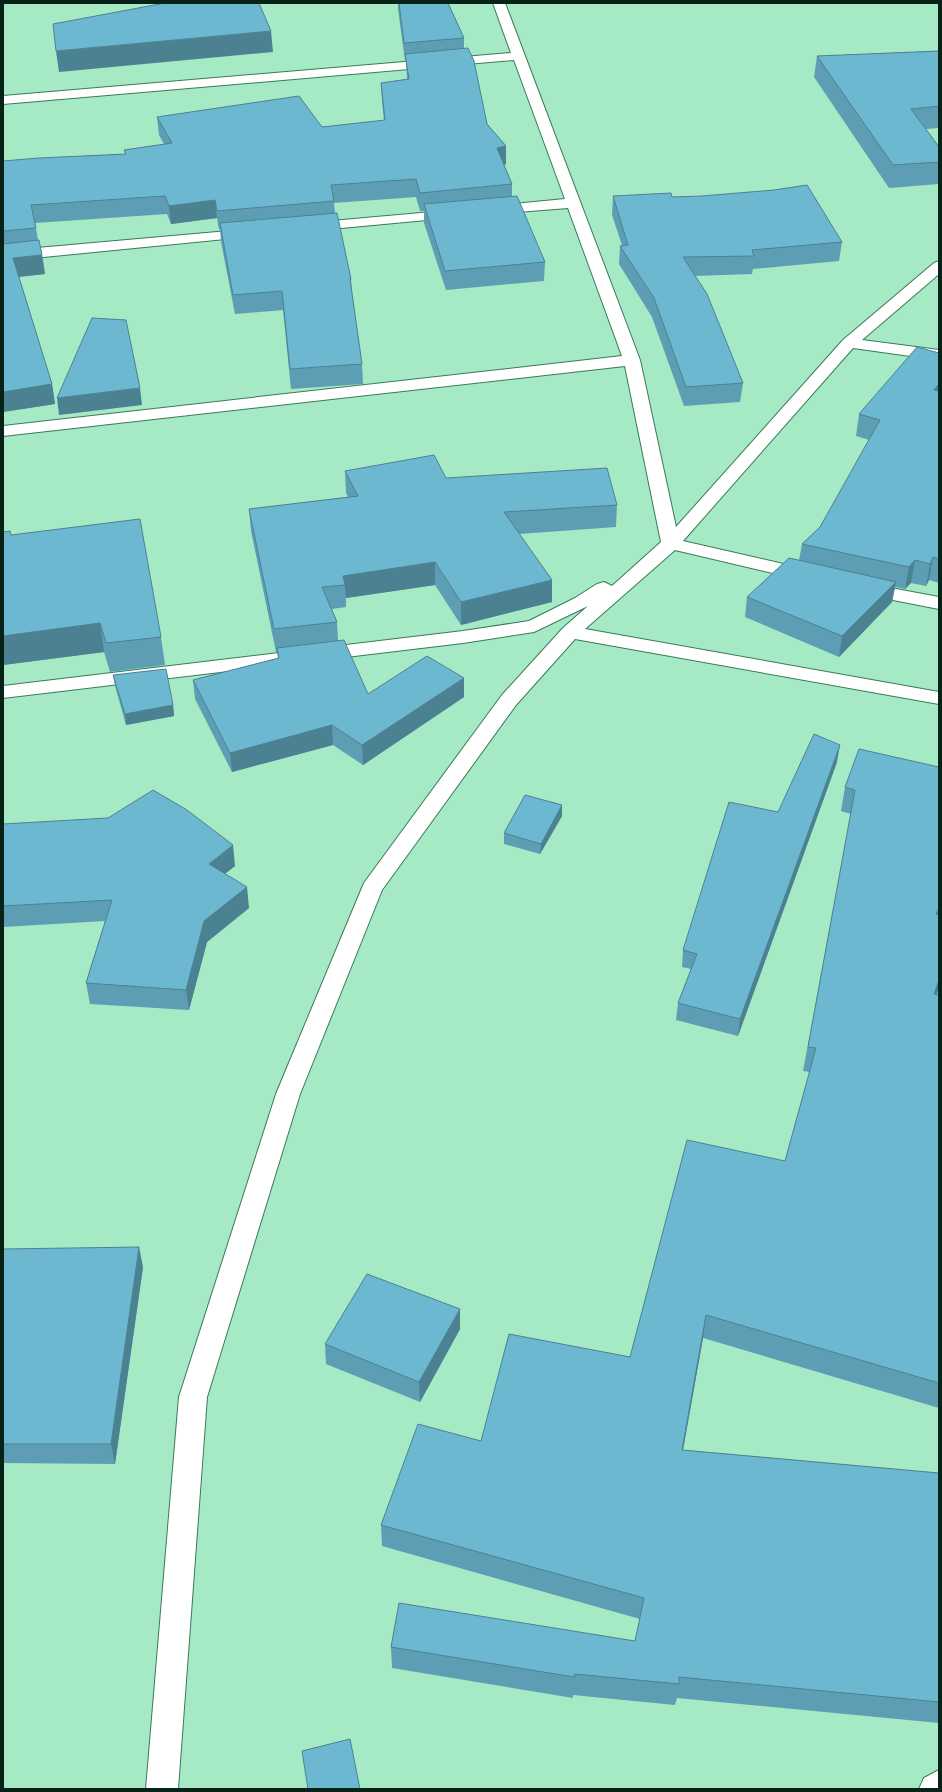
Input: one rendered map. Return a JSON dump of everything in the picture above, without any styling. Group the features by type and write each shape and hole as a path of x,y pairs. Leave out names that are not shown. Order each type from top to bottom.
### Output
{"street":[{"path":"499,3 632,360 671,544"},
{"path":"3,100 519,56"},
{"path":"297,228 574,203"},
{"path":"3,256 265,231"},
{"path":"162,1789 192,1398 288,1094 372,888 509,700 570,632 671,544 849,343 939,266"},
{"path":"849,343 939,354"},
{"path":"3,431 632,360"},
{"path":"3,692 463,637 534,626 582,602 671,544 824,579"},
{"path":"847,585 939,603"},
{"path":"570,632 939,698"},
{"path":"935,1789 939,1786"}],"building":[{"path":"165,3 259,3 271,31 56,51 53,24"},
{"path":"399,3 448,3 464,38 404,43"},
{"path":"468,48 474,61 487,124 506,146 497,148 512,184 420,193 416,179 331,185 334,201 217,211 215,200 169,206 165,196 31,205 36,228 3,231 3,161 126,154 124,150 172,143 157,117 299,96 322,127 385,120 381,83 409,79 405,54"},
{"path":"939,51 939,106 911,109 939,147 939,162 893,165 817,56"},
{"path":"807,185 842,242 752,250 754,256 683,257 707,294 743,383 686,387 654,298 620,246 628,245 613,196 671,193 672,197 702,196 774,190"},
{"path":"517,196 545,262 445,271 424,204"},
{"path":"337,213 351,279 362,364 290,369 282,291 233,295 220,223"},
{"path":"39,240 42,255 13,258 52,384 3,392 3,244"},
{"path":"92,318 126,320 140,388 57,398"},
{"path":"917,347 939,353 939,384 934,390 939,391 939,559 933,557 930,564 915,560 909,567 802,544 820,527 880,420 859,414"},
{"path":"434,455 446,478 607,468 617,505 504,512 552,580 461,602 435,562 343,576 345,585 322,587 337,622 274,629 249,509 358,496 345,471"},
{"path":"140,519 161,637 106,643 100,623 3,636 3,532 10,531 11,535"},
{"path":"789,558 896,582 842,636 747,597"},
{"path":"344,640 368,694 427,656 464,678 362,745 332,725 230,753 193,680 279,658 277,648"},
{"path":"166,669 173,705 125,714 113,675"},
{"path":"814,734 840,745 740,1019 678,1003 697,954 683,950 729,802 778,812"},
{"path":"859,749 939,767 939,908 936,914 939,915 939,980 934,994 939,995 939,1383 706,1315 682,1450 939,1473 939,1702 679,1677 679,1684 575,1674 574,1677 391,1647 399,1603 635,1641 644,1598 381,1525 418,1424 481,1441 509,1334 630,1357 687,1140 785,1161 816,1048 808,1047 855,790 845,787"},
{"path":"153,790 187,810 233,845 209,864 247,887 204,921 186,990 86,983 112,900 3,906 3,824 108,818"},
{"path":"525,795 562,805 541,844 504,833"},
{"path":"139,1247 111,1444 3,1444 3,1249"},
{"path":"367,1274 460,1309 419,1382 325,1344"},
{"path":"350,1739 360,1789 308,1789 302,1751"}]}
